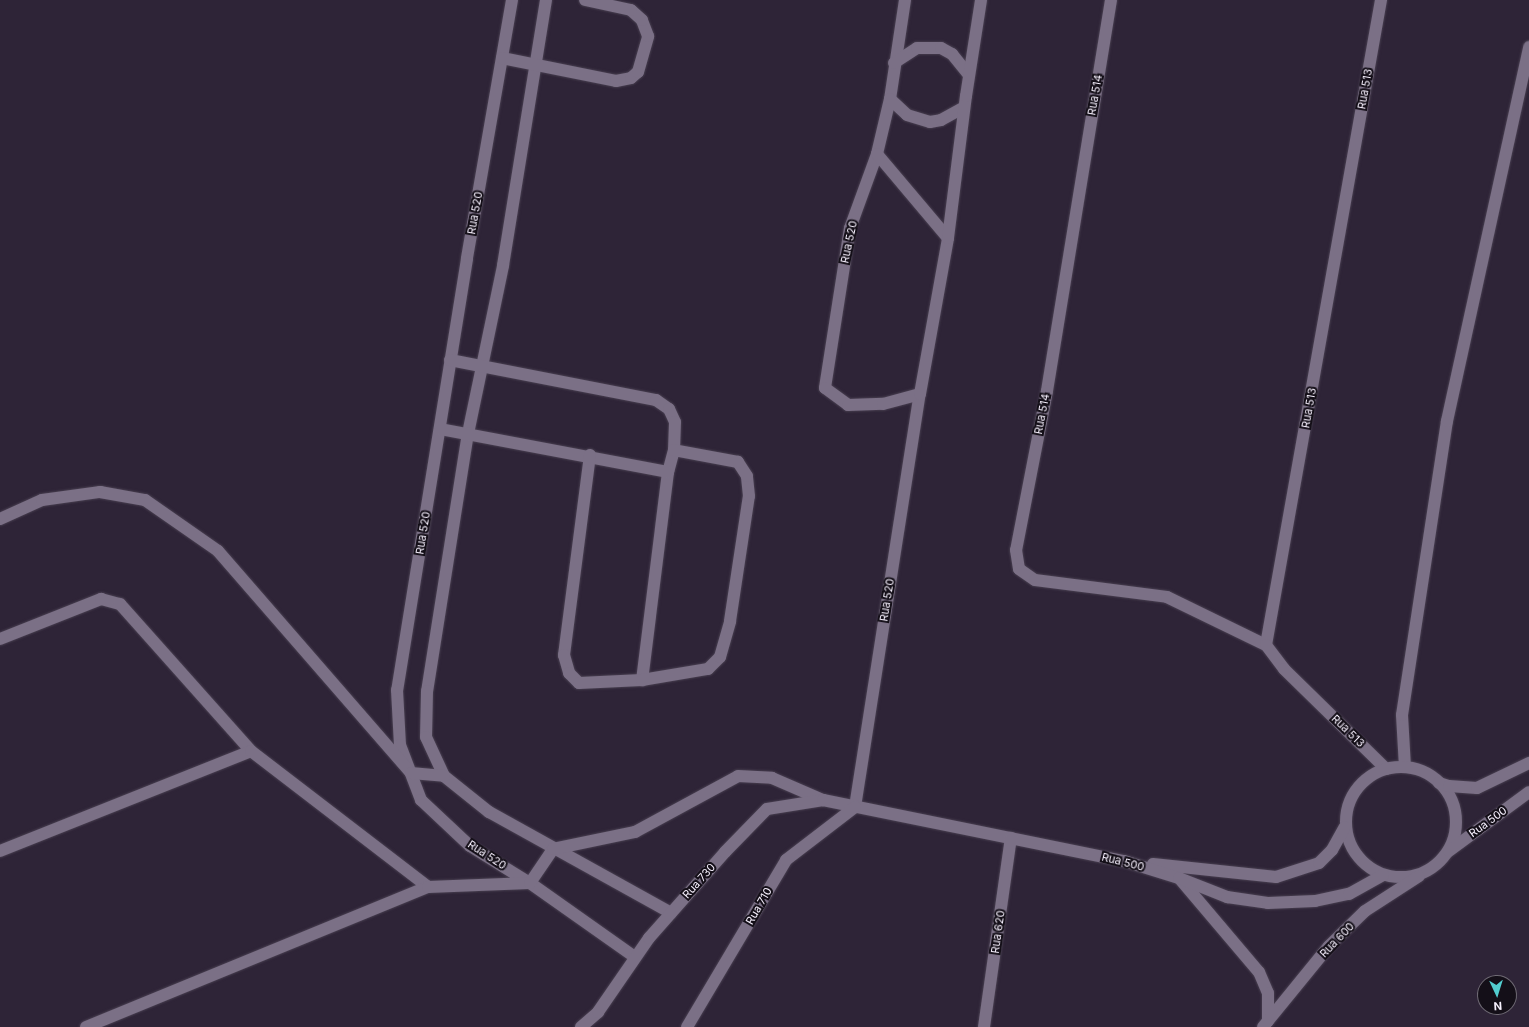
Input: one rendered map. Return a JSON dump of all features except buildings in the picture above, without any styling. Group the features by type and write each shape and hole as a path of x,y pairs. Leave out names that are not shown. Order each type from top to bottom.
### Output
{"lane":[{"name":"Rua 520","path":"512,0 450,360 440,430 397,690 400,745 421,800 470,846 530,883 635,957"},
{"path":"546,0 504,266 468,433 427,691 426,737 444,776 489,812 553,849 671,913"},
{"path":"502,58 616,81 631,78 638,72 648,36 642,20 631,10 585,0"},
{"name":"Rua 520","path":"905,0 894,63 890,99 877,154 850,228 825,388 848,405 883,404 920,394"},
{"name":"Rua 520","path":"855,806 920,394 948,238 964,107 981,0"},
{"name":"Rua 514","path":"1111,0 1047,391 1016,550 1019,569 1035,580 1167,597 1266,645"},
{"name":"Rua 513","path":"1381,0 1266,645 1284,669 1386,769"},
{"path":"1405,767 1402,715 1447,420 1529,47"},
{"path":"894,63 917,48 941,48 952,54 969,75"},
{"path":"890,99 907,115 930,122 942,120 964,107"},
{"path":"877,154 948,238"},
{"path":"450,360 481,368 656,400 668,409 675,422 674,450 668,472 642,680"},
{"path":"440,430 468,433 668,472"},
{"path":"590,456 564,656 569,673 578,683 642,680 708,670 720,657 730,621 749,496 748,476 738,462 674,450"},
{"path":"0,519 42,500 100,492 146,500 218,551 410,773 444,776"},
{"path":"0,639 101,599 120,604 251,751 428,887"},
{"path":"0,851 251,751"},
{"path":"1439,783 1449,786 1477,788 1529,763"},
{"path":"1405,767 1424,772 1439,783 1449,795 1455,816 1454,838 1448,852 1427,871 1413,876 1383,874 1371,869 1357,856 1348,840 1345,827 1347,808 1355,790 1369,777 1386,769 1405,767"},
{"path":"86,1027 428,887 530,883 553,849 635,832 738,776 772,778 824,800"},
{"name":"Rua 500","path":"1448,852 1529,792"},
{"name":"Rua 730","path":"580,1027 598,1012 635,957 671,913 767,810 824,800 855,806"},
{"name":"Rua 500","path":"855,806 1124,861 1179,878 1227,897 1268,903 1315,901 1349,894 1383,874"},
{"name":"Rua 710","path":"687,1027 786,860 855,806"},
{"path":"1124,861 1276,877 1319,863 1332,850 1345,827"},
{"name":"Rua 620","path":"984,1027 1011,838"},
{"name":"Rua 600","path":"1266,1024 1329,946 1365,911 1427,871"},
{"path":"1179,878 1259,972 1268,993 1266,1024"}]}
